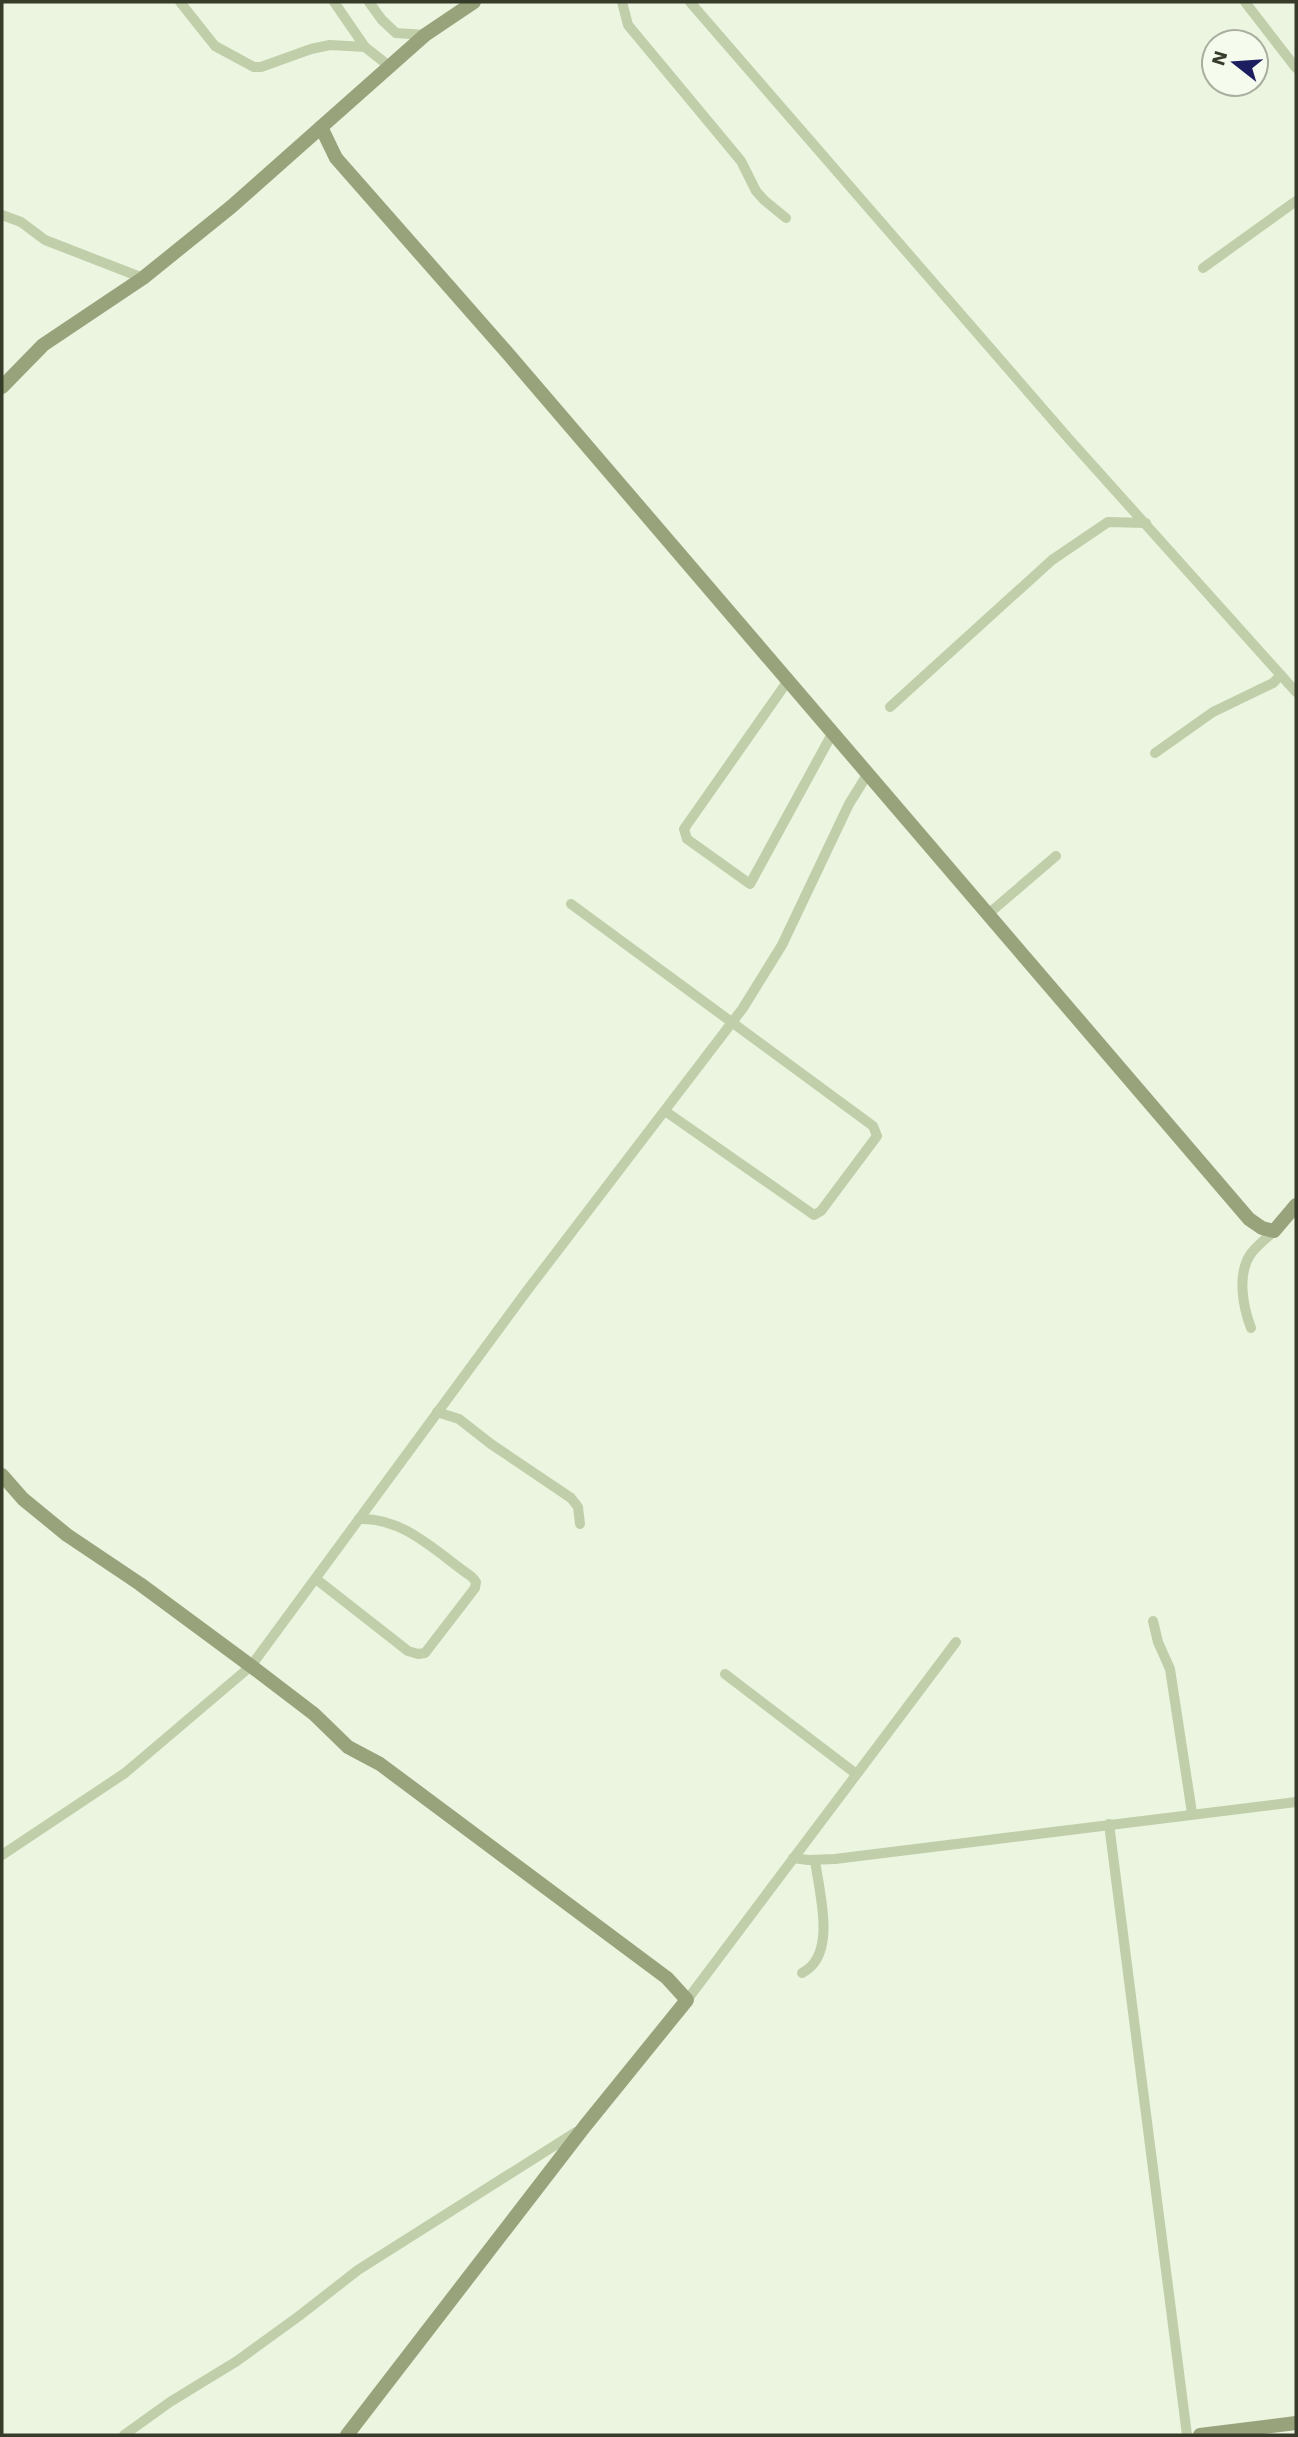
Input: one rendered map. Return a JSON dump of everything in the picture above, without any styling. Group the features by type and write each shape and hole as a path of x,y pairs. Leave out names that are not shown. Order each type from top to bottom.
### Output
{"street":[{"path":"180,2 215,46 254,67 261,67 311,49 330,46 365,47"},
{"path":"334,2 365,47 389,66"},
{"path":"369,2 396,33 425,35"},
{"path":"2,387 43,345 143,278 231,207 425,35 474,2"},
{"path":"622,2 628,24 741,161 764,201 786,218"},
{"path":"690,2 1069,439 1296,692"},
{"path":"1245,2 1296,68"},
{"path":"321,127 336,158 510,356 1249,1219 1262,1228 1274,1231"},
{"path":"1203,268 1296,201"},
{"path":"2,215 21,222 45,240 143,278"},
{"path":"890,707 1052,560 1081,538 1108,522 1146,523"},
{"path":"1155,754 1213,712 1273,683 1281,676"},
{"path":"787,681 684,829 687,839 750,884 832,734"},
{"path":"2,1856 125,1773 251,1666 437,1412 764,977 830,849 849,804 867,775"},
{"path":"987,915 1056,856"},
{"path":"571,904 875,1129 877,1136 821,1212 809,1213 665,1111"},
{"path":"1251,1328 1245,1307 1244,1269 1252,1252 1294,1210"},
{"path":"437,1412 459,1419 571,1498 578,1507 580,1524"},
{"path":"2,1475 23,1499 67,1535 140,1584 251,1666 314,1714 348,1747 380,1764 656,1970 687,2000"},
{"path":"316,1579 408,1651 418,1654 425,1653 475,1588 476,1582 472,1577 400,1526 372,1518 359,1519"},
{"path":"1153,1621 1158,1642 1170,1669 1192,1813"},
{"path":"347,2435 585,2126 687,2000 956,1642"},
{"path":"725,1674 855,1773"},
{"path":"793,1858 815,1860 1296,1802"},
{"path":"1109,1824 1187,2435"},
{"path":"802,1973 814,1965 824,1944 815,1860"},
{"path":"124,2435 170,2402 237,2361 358,2270 585,2126"},
{"path":"1200,2435 1296,2423"}]}
